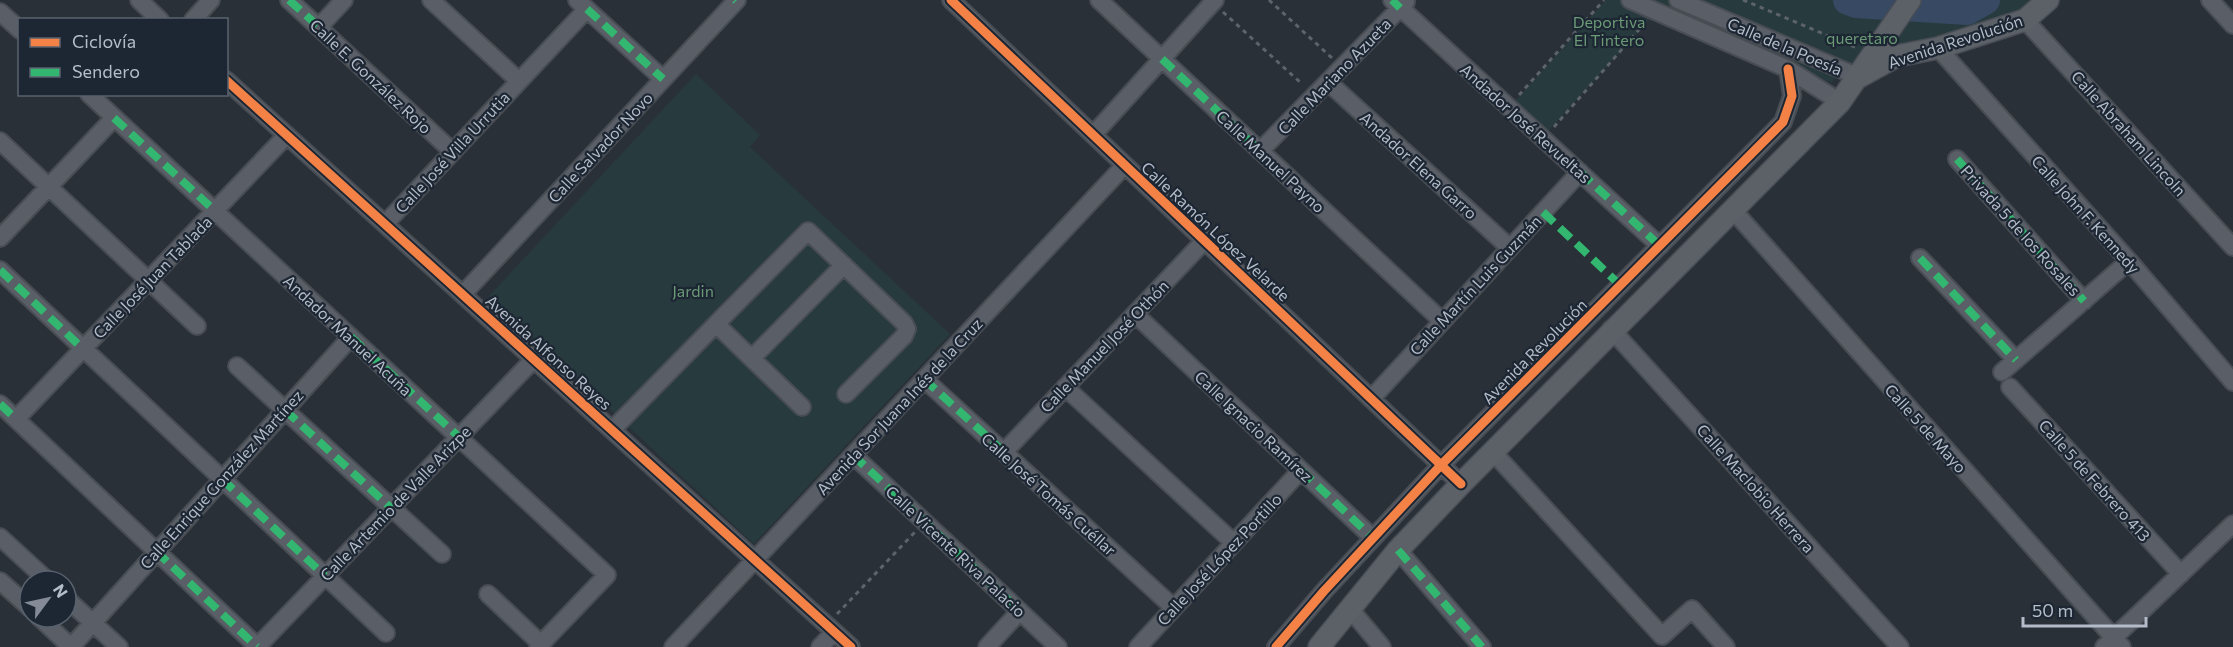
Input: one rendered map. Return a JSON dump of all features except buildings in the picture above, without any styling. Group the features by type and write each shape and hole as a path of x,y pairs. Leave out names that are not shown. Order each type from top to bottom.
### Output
{"main road":[{"name":"Avenida Revolución","path":"1319,647 1398,550 1461,484 1611,329 1840,102 1910,0"},
{"name":"Avenida Revolución","path":"1859,77 1897,56 1938,48 2025,20 2048,0"}],"street":[{"path":"139,0 158,18"},
{"path":"195,18 211,0"},
{"name":"Calle E. González Rojo","path":"290,0 453,152"},
{"path":"319,27 344,0"},
{"name":"Calle José Villa Urrutia","path":"431,0 519,81"},
{"name":"Calle Salvador Novo","path":"462,294 736,0"},
{"name":"Calle Ramón López Velarde","path":"951,0 1461,484"},
{"name":"Calle Manuel Payno","path":"1099,0 1442,321"},
{"name":"Calle de la Poesía","path":"1630,0 1788,69 1840,102"},
{"name":"Calle de la Poesía","path":"1677,0 1859,77"},
{"path":"2210,0 2233,25"},
{"path":"1093,135 1214,1"},
{"name":"Calle Mariano Azueta","path":"1260,151 1342,68 1400,3"},
{"name":"Andador José Revueltas","path":"1400,3 1508,107 1660,246"},
{"path":"582,5 663,79"},
{"name":"Calle José Villa Urrutia","path":"385,224 519,81 582,5"},
{"path":"0,12 18,28"},
{"name":"Calle Abraham Lincoln","path":"2025,20 2233,247"},
{"name":"Calle John F. Kennedy","path":"1938,48 2129,261 2233,382"},
{"name":"Avenida Revolución","path":"1276,647 1441,465 1783,122 1792,96 1788,69"},
{"name":"Avenida Alfonso Reyes","path":"228,82 851,647"},
{"name":"Andador Elena Garro","path":"1328,82 1510,248"},
{"name":"Andador Manuel Acuña","path":"91,96 607,575 540,645"},
{"path":"0,238 114,118"},
{"name":"Calle José Juan Tablada","path":"16,419 287,135"},
{"path":"0,141 197,326"},
{"name":"Privada 5 de los Rosales","path":"1958,159 2084,301"},
{"name":"Avenida Sor Juana Inés de la Cruz","path":"673,647 1125,165"},
{"name":"Calle Martín Luis Guzmán","path":"1371,399 1580,172"},
{"name":"Calle 5 de Mayo","path":"1732,209 2113,644"},
{"path":"612,430 808,231 904,323 907,329 904,336 846,394"},
{"name":"Calle Manuel José Othón","path":"1004,452 1205,240"},
{"path":"1920,258 2016,360 2129,261"},
{"path":"752,358 844,265"},
{"path":"0,270 386,633"},
{"name":"Calle Ignacio Ramírez","path":"1135,314 1373,538"},
{"path":"716,324 802,407"},
{"name":"Calle Maclobio Herrera","path":"1611,329 1900,647"},
{"name":"Calle Enrique González Martínez","path":"71,647 351,337"},
{"name":"Calle Artemio de Valle Arizpe","path":"257,647 534,359"},
{"name":"Calle 5 de Febrero 413","path":"2016,360 2006,380 2181,574"},
{"path":"237,366 442,554"},
{"name":"Calle José Tomás Cuéllar","path":"924,379 1174,608"},
{"path":"1065,387 1233,543"},
{"path":"0,404 257,647"},
{"path":"1492,452 1662,636 1692,609 1726,647"},
{"name":"Calle Vicente Riva Palacio","path":"853,455 1058,647"},
{"name":"Calle José López Portillo","path":"1138,647 1301,470"},
{"path":"2113,644 2233,524"},
{"path":"0,537 35,569"},
{"path":"1398,550 1482,647"},
{"path":"0,581 18,597"},
{"path":"488,594 540,645"},
{"path":"78,609 119,647"},
{"path":"1350,609 1382,647"},
{"path":"987,647 1020,611"},
{"path":"820,647 831,628"},
{"path":"52,629 71,647"}],"path":[{"path":"1269,0 1342,68"},
{"path":"1508,107 1604,0"},
{"path":"1743,0 1872,54"},
{"path":"1214,1 1315,96"},
{"path":"1543,139 1655,11"},
{"path":"831,628 925,522"}],"green space":[{"name":"Deportiva El Tintero","path":"1606,0 1674,0 1837,72 1832,83 1658,10 1542,138 1509,108"},
{"name":"queretaro","path":"1678,0 2048,0 1859,77"},
{"name":"Jardin","path":"696,74 760,135 750,147 950,334 754,544 489,296"}],"waterway":[{"path":"1848,0 1856,3 1967,10 1985,0"}],"marked path":[{"path":"289,0 319,27"},
{"path":"1392,0 1400,8"},
{"path":"587,9 663,79"},
{"path":"1162,59 1260,151"},
{"path":"114,118 215,211"},
{"path":"1957,159 2084,301"},
{"path":"1580,172 1660,246"},
{"path":"1543,212 1621,286"},
{"path":"1920,258 2016,360"},
{"path":"0,270 83,349"},
{"path":"351,337 459,437"},
{"path":"924,379 1004,452"},
{"path":"0,404 16,419"},
{"path":"285,410 391,508"},
{"path":"853,455 1020,611"},
{"path":"1301,470 1373,538"},
{"path":"222,479 325,576"},
{"path":"1398,550 1482,647"},
{"path":"156,551 257,647"}],"cycle path":[{"path":"951,0 1461,484"},
{"path":"1276,647 1324,591 1441,465 1783,122 1792,96 1788,69"},
{"path":"228,82 851,647"}]}
